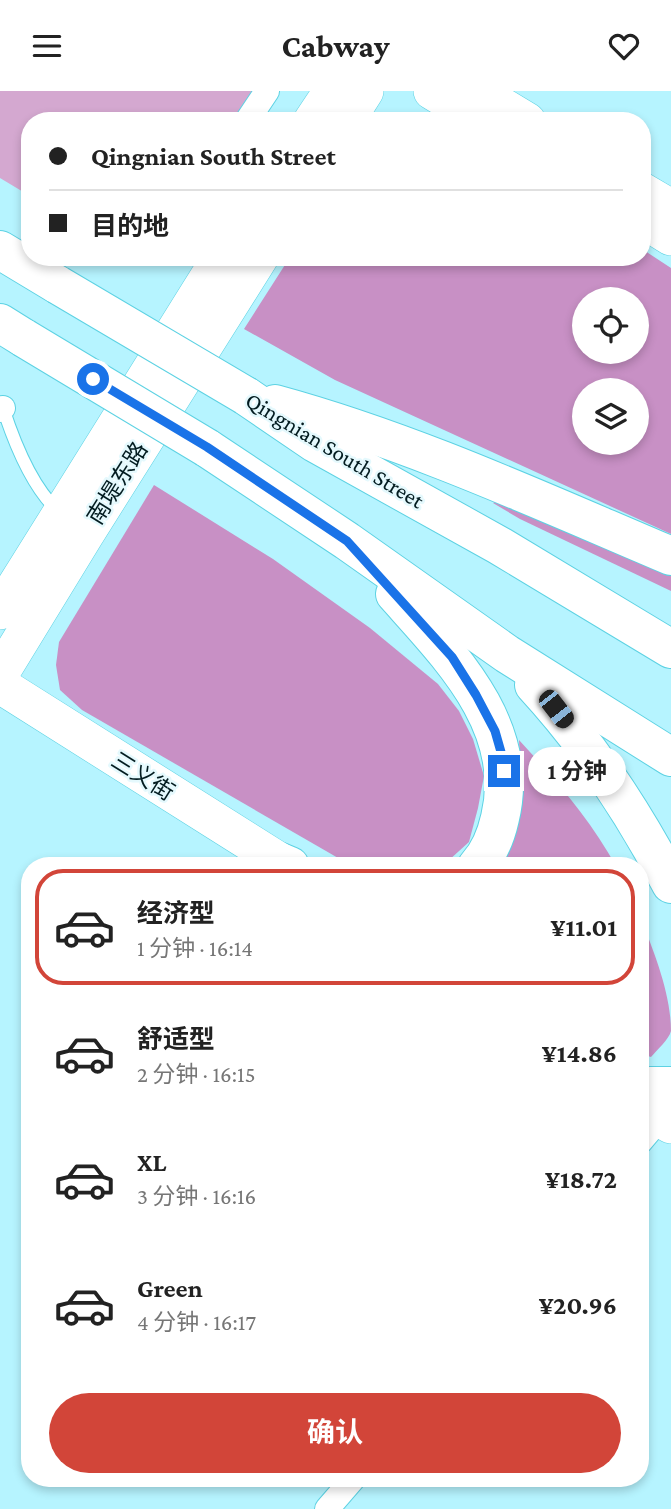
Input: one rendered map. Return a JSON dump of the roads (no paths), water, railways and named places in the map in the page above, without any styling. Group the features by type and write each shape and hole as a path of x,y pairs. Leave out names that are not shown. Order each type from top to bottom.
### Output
{"highway":[{"name":"Qingnian South Street","path":"0,250 21,263"},
{"name":"Qingnian South Street","path":"27,266 246,396 315,443 500,546 671,649"},
{"path":"12,331 207,447 347,541 507,654 671,757"},
{"path":"246,396 329,419 472,472 671,556"},
{"path":"347,541 452,657 495,731 501,752 505,788 497,831 483,857"},
{"path":"500,546 671,621"},
{"path":"507,654 556,709 613,783 642,828 671,884"}],"main road":[{"path":"318,112 332,91"},
{"path":"352,112 365,91"},
{"path":"432,91 466,112"},
{"path":"477,91 512,112"},
{"path":"651,196 671,208"},
{"path":"651,225 671,237"},
{"name":"南堤东路","path":"0,674 73,524 216,266"},
{"name":"南堤东路","path":"0,611 73,524 254,266"},
{"name":"三义街","path":"0,685 266,857"},
{"name":"三义街","path":"0,704 264,857"}],"street":[{"path":"253,112 267,91"},
{"path":"327,1509 346,1487"}],"lane":[{"path":"1,408 44,497 73,524"}]}
